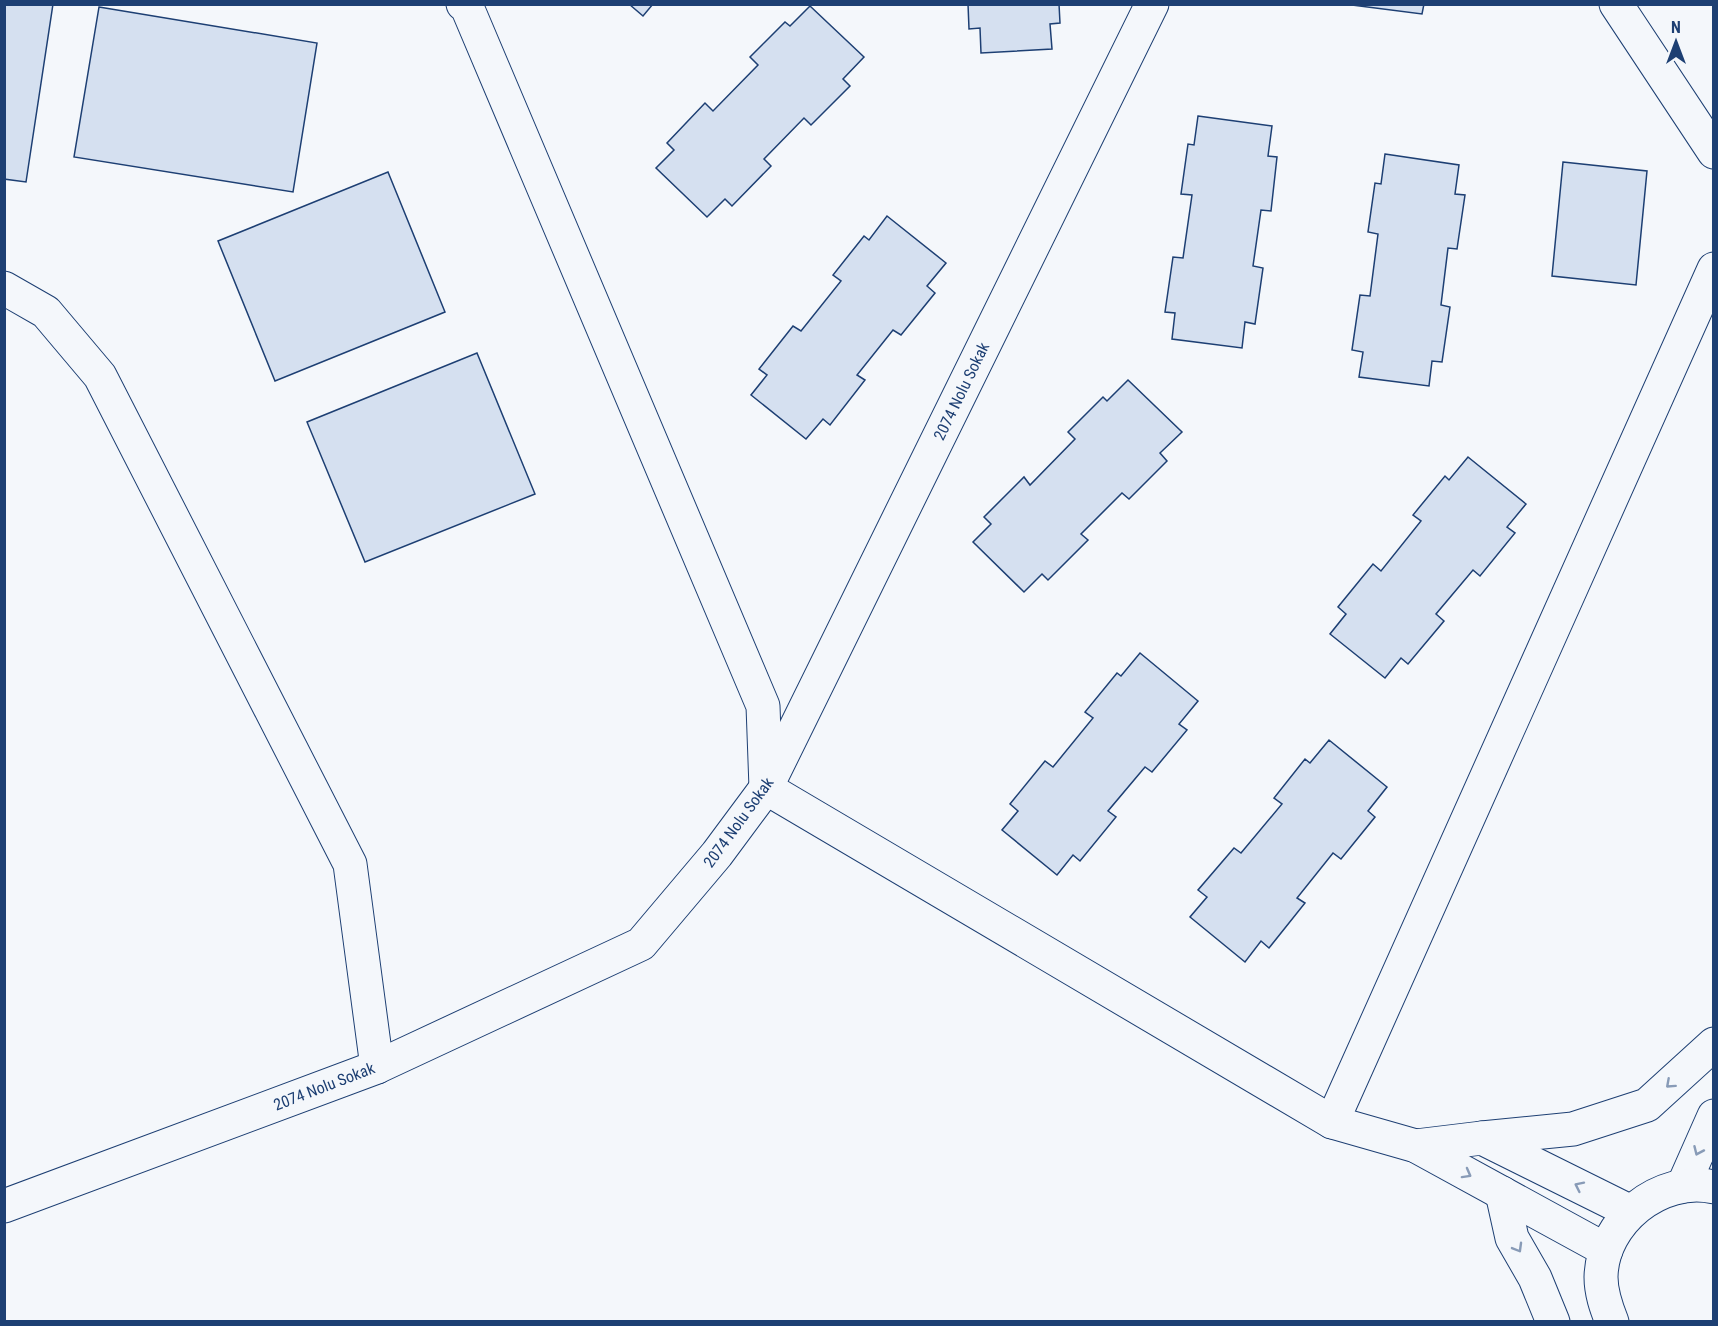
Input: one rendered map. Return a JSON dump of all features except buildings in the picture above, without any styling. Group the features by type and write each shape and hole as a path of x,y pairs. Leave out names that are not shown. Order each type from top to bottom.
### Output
{"street":[{"name":"2074 Nolu Sokak","path":"4,1206 377,1066 641,944 717,854 766,788 1152,4"},
{"path":"1616,4 1713,152"},
{"path":"466,6 763,706 766,788 1332,1122 1416,1146 1606,1250"},
{"path":"1332,1122 1713,269"},
{"path":"4,288 46,312 100,375 350,864 377,1066"},
{"path":"1416,1146 1573,1129 1647,1105 1713,1044"},
{"path":"1612,1322 1604,1304 1601,1276 1606,1250 1616,1229 1631,1212 1655,1195 1698,1187 1713,1116"},
{"path":"1482,1138 1631,1212"},
{"path":"1502,1193 1512,1238 1535,1278 1553,1322"}]}
